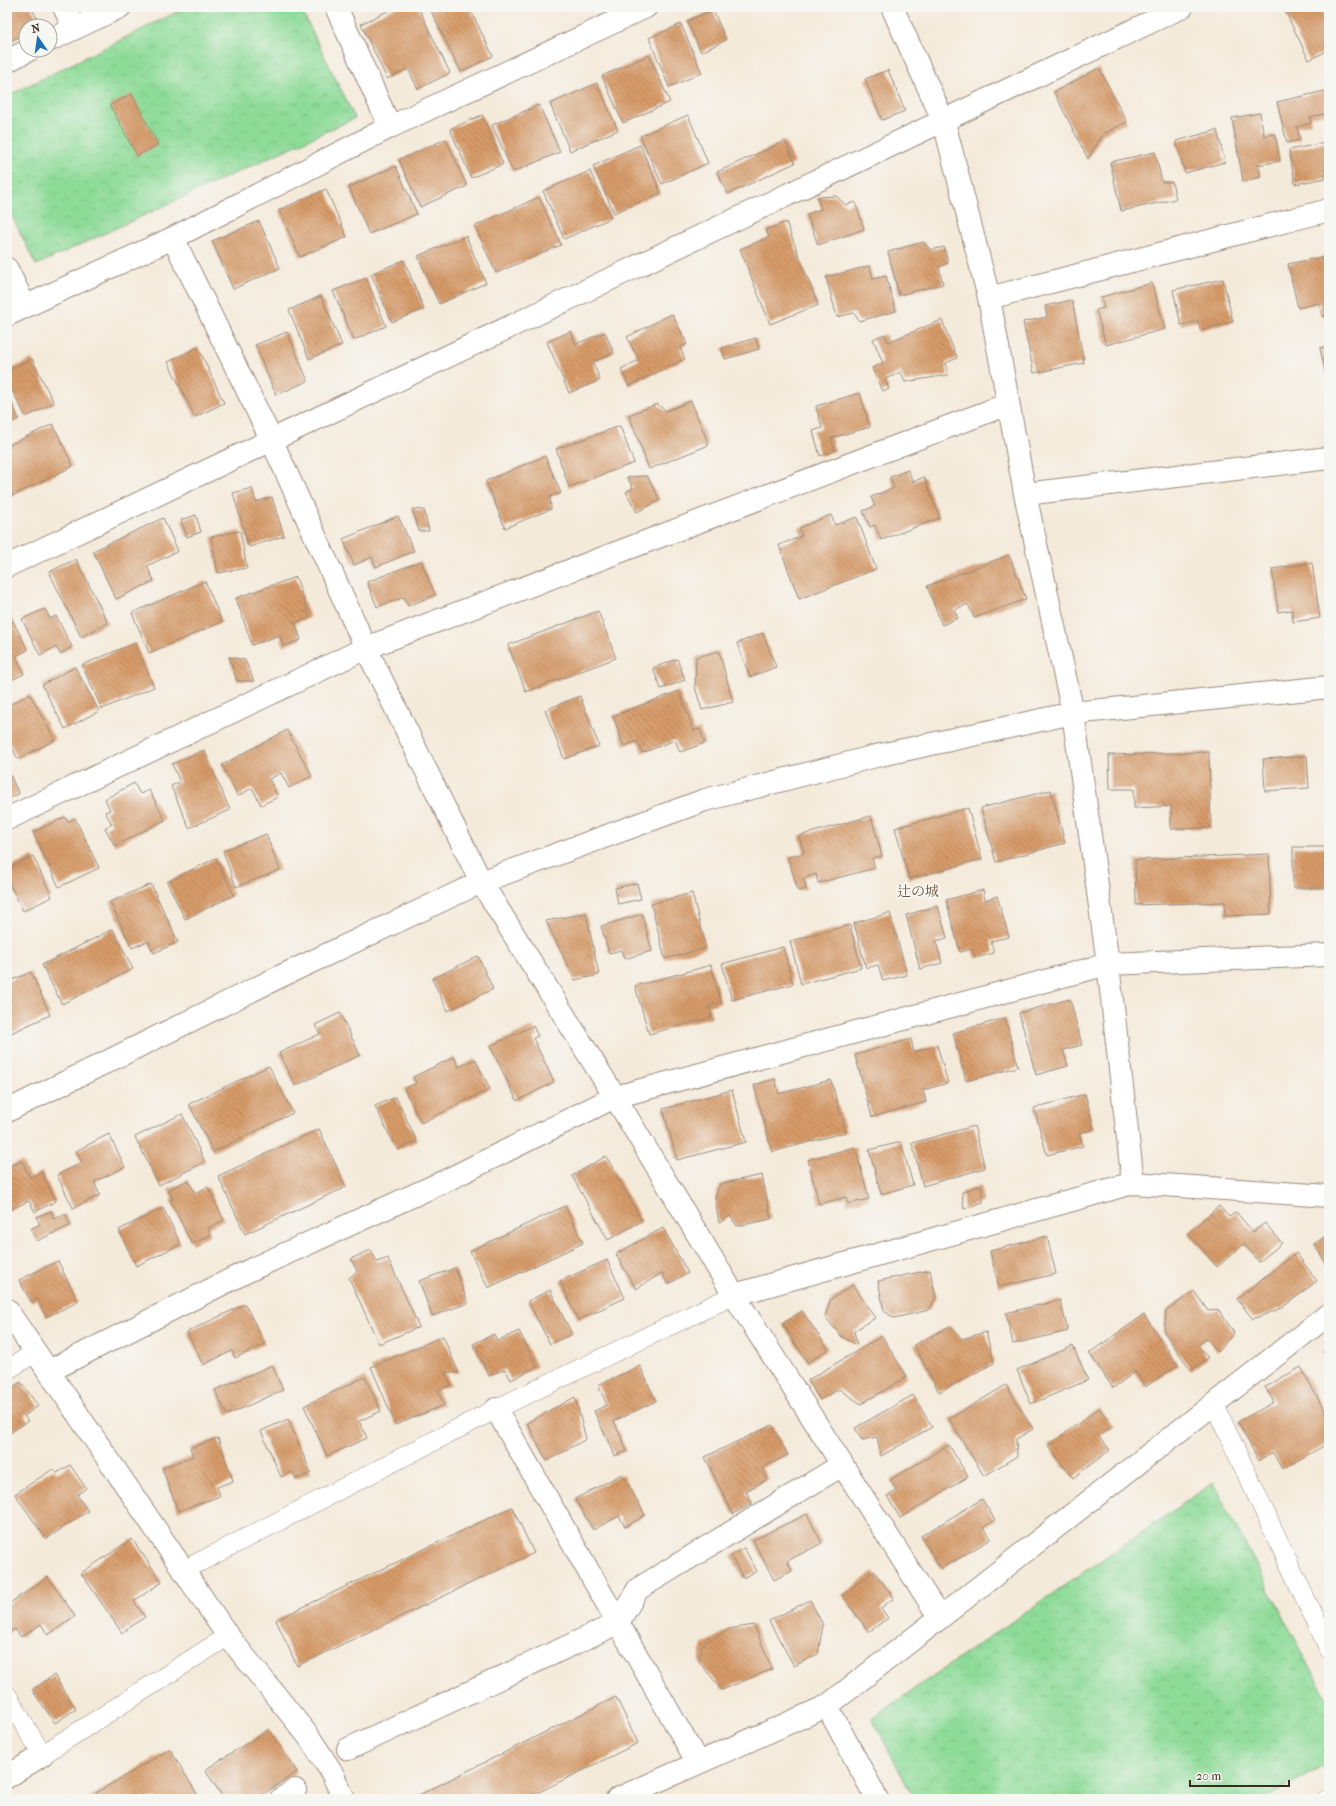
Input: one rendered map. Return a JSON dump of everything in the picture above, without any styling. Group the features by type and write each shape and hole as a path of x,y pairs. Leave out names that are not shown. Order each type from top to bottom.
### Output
{"street":[{"path":"64,7 74,28"},
{"path":"58,36 120,7"},
{"path":"336,7 390,127"},
{"path":"7,269 16,310 173,238 390,127 646,7"},
{"path":"892,7 944,122 989,298 1025,494 1073,713 1108,964 1134,1183"},
{"path":"7,566 271,439 944,122 1182,7"},
{"path":"7,61 18,56"},
{"path":"989,298 1329,210"},
{"path":"173,238 271,439 366,648 481,882 615,1097 734,1295 940,1618"},
{"path":"7,819 366,648 1008,404"},
{"path":"1025,494 1329,458"},
{"path":"7,1111 278,978 481,882 705,800 876,756 1073,713 1329,687"},
{"path":"49,1371 250,1270 445,1181 615,1097 1108,964 1329,955"},
{"path":"734,1295 1134,1183 1329,1196"},
{"path":"7,1310 228,1636 309,1737 331,1772 344,1799"},
{"path":"617,1799 827,1706 1329,1314"},
{"path":"496,1409 698,1763"},
{"path":"348,1749 618,1623 638,1589 842,1465"},
{"path":"827,1706 877,1799"},
{"path":"7,1777 42,1755"}],"lane":[{"path":"184,1570 496,1409 734,1295"},
{"path":"7,1370 36,1352"},
{"path":"1214,1404 1329,1649"},
{"path":"7,1695 42,1755 228,1636"}],"green space":[{"path":"187,7 300,7 355,118 36,265 7,206 7,96"},
{"path":"1213,1483 1329,1703 1329,1763 1265,1799 914,1799 872,1718"}],"building":[{"path":"7,7 31,7 37,18 18,18 18,37 7,43"},
{"path":"396,7 418,7 450,73 418,89 408,69 387,79 361,24"},
{"path":"429,7 469,7 493,56 461,72"},
{"path":"1283,7 1329,7 1329,50 1309,60"},
{"path":"713,10 726,40 701,52 687,21"},
{"path":"681,24 702,73 669,87 649,38"},
{"path":"649,55 670,102 623,123 602,76"},
{"path":"1099,68 1127,122 1103,134 1088,159 1054,92"},
{"path":"888,70 905,111 882,120 865,79"},
{"path":"597,83 618,130 570,151 550,104"},
{"path":"1329,90 1329,113 1310,117 1311,123 1297,127 1300,140 1287,143 1277,102"},
{"path":"132,94 158,145 137,156 110,105"},
{"path":"539,105 560,152 513,172 492,125"},
{"path":"1260,113 1264,136 1275,134 1280,161 1258,165 1261,177 1243,181 1232,118"},
{"path":"482,115 503,164 471,178 450,129"},
{"path":"688,115 708,163 662,184 640,136"},
{"path":"1217,130 1225,162 1185,173 1176,141"},
{"path":"446,139 467,186 420,207 399,160"},
{"path":"785,141 795,163 728,194 717,172"},
{"path":"1329,142 1329,166 1324,167 1326,178 1295,184 1289,150"},
{"path":"640,145 661,193 614,213 593,166"},
{"path":"1155,152 1162,182 1172,182 1176,199 1121,211 1110,162"},
{"path":"396,166 417,214 369,234 349,187"},
{"path":"590,171 611,218 564,239 543,191"},
{"path":"326,189 347,237 300,257 279,210"},
{"path":"836,196 846,205 855,202 864,229 818,245 807,214 821,209 817,197"},
{"path":"539,197 561,245 496,273 475,226"},
{"path":"259,221 280,268 233,289 212,241"},
{"path":"786,222 818,305 770,324 740,249 769,237 766,230"},
{"path":"466,236 486,283 439,304 418,256"},
{"path":"923,242 931,250 944,247 948,263 939,267 943,284 899,295 888,252"},
{"path":"1328,256 1329,315 1322,316 1319,303 1298,308 1288,264"},
{"path":"404,260 424,309 392,322 371,274"},
{"path":"870,266 873,279 886,276 896,311 859,321 854,313 837,317 826,277"},
{"path":"366,278 386,326 354,340 333,291"},
{"path":"1223,279 1233,322 1200,330 1198,321 1181,325 1173,290"},
{"path":"1152,283 1165,329 1106,345 1096,310 1104,308 1101,297"},
{"path":"321,296 342,345 309,359 289,310"},
{"path":"1072,300 1084,363 1034,373 1023,322 1047,317 1045,306"},
{"path":"672,314 687,344 680,348 685,359 629,386 621,369 639,360 627,337"},
{"path":"942,320 957,358 946,363 948,375 905,382 901,372 885,379 889,389 882,391 872,368 883,363 873,339 885,334 888,342"},
{"path":"571,331 576,344 605,332 614,353 593,362 600,380 569,393 547,342"},
{"path":"287,332 308,381 276,395 255,345"},
{"path":"756,338 759,349 725,359 722,348"},
{"path":"1329,346 1329,386 1328,386 1320,348"},
{"path":"198,347 224,403 195,417 168,362"},
{"path":"32,359 54,403 26,417 7,380 7,371"},
{"path":"7,393 19,419 7,425"},
{"path":"860,393 870,427 831,438 835,451 820,456 813,431 822,428 816,406"},
{"path":"691,401 709,445 649,469 629,415 657,404 666,411"},
{"path":"53,424 73,466 12,496 7,486 7,446"},
{"path":"620,426 634,463 569,487 556,449"},
{"path":"545,456 561,493 550,497 551,509 505,528 486,481"},
{"path":"908,470 913,482 924,477 940,518 881,540 875,525 870,527 863,511 875,506 871,497 894,488 890,477"},
{"path":"647,476 660,500 637,512 626,492 633,488 627,477"},
{"path":"252,488 256,502 272,497 284,536 249,547 233,493"},
{"path":"412,509 424,510 429,531 419,531"},
{"path":"196,515 201,532 187,537 181,520"},
{"path":"831,515 835,525 857,517 876,569 799,599 779,545 802,536 799,528"},
{"path":"398,516 414,551 376,567 372,557 354,565 343,539"},
{"path":"163,518 178,551 147,566 154,581 116,599 93,551"},
{"path":"240,531 247,568 218,573 211,537"},
{"path":"1009,555 1026,599 974,618 968,604 954,610 958,618 942,625 927,586"},
{"path":"76,559 108,623 81,637 49,572"},
{"path":"421,561 435,595 408,606 404,597 377,607 367,582"},
{"path":"1312,563 1320,618 1293,622 1292,610 1278,612 1272,569"},
{"path":"296,577 310,618 295,623 301,640 283,646 280,635 252,645 236,598"},
{"path":"205,581 222,622 149,653 132,613"},
{"path":"45,609 50,619 56,616 72,647 60,654 56,647 40,655 22,619"},
{"path":"7,610 28,650 16,656 24,674 7,682"},
{"path":"598,611 616,658 526,692 508,645"},
{"path":"763,633 776,667 750,677 737,643"},
{"path":"135,643 154,687 102,709 82,665"},
{"path":"719,651 733,702 702,710 695,687 696,657"},
{"path":"229,657 245,660 254,681 237,681"},
{"path":"677,659 685,680 661,689 653,668"},
{"path":"75,667 99,711 65,729 42,685"},
{"path":"679,691 694,731 700,729 705,743 680,752 675,740 642,753 638,741 624,746 613,716"},
{"path":"30,694 55,740 18,759 7,741 7,706"},
{"path":"580,696 599,746 564,759 545,710"},
{"path":"287,730 312,776 289,788 281,773 269,779 278,797 261,805 252,788 238,796 222,765"},
{"path":"204,750 230,810 189,828 171,786 180,782 172,764"},
{"path":"1209,752 1211,828 1171,829 1171,806 1134,808 1134,789 1110,789 1109,755"},
{"path":"1307,756 1309,788 1265,791 1263,759"},
{"path":"7,769 19,794 7,799"},
{"path":"134,783 140,794 149,790 165,820 115,846 105,828 112,824 105,812 110,810 105,799"},
{"path":"1051,790 1065,843 996,862 981,808"},
{"path":"968,808 982,859 909,879 895,828"},
{"path":"871,816 882,856 872,858 875,868 818,883 816,874 804,878 806,889 798,891 788,857 804,853 799,836"},
{"path":"65,817 68,822 75,818 99,868 59,887 33,832"},
{"path":"266,834 280,870 236,887 223,851"},
{"path":"1293,847 1329,847 1329,888 1293,888"},
{"path":"1269,854 1271,914 1225,916 1225,902 1136,905 1135,860"},
{"path":"33,856 52,897 23,911 7,878 7,869"},
{"path":"216,858 234,895 185,919 167,882"},
{"path":"637,883 641,899 618,904 615,888"},
{"path":"151,884 178,942 154,953 148,941 132,948 110,902"},
{"path":"983,890 985,900 997,896 1009,937 991,941 994,953 975,958 972,949 960,952 946,900"},
{"path":"692,893 706,948 665,959 651,904"},
{"path":"938,906 947,938 936,941 942,963 920,969 906,915"},
{"path":"586,913 599,975 575,980 546,921"},
{"path":"890,913 907,975 883,981 878,965 866,968 854,923"},
{"path":"642,914 652,951 624,959 621,950 609,953 601,926"},
{"path":"850,925 861,968 801,984 790,941"},
{"path":"113,929 133,969 62,1004 42,965"},
{"path":"783,947 793,984 732,1000 722,964"},
{"path":"478,956 493,989 448,1011 432,979"},
{"path":"711,965 721,1002 709,1006 712,1017 649,1034 635,986"},
{"path":"31,972 50,1015 9,1034 7,1029 7,982"},
{"path":"1070,999 1082,1045 1063,1050 1068,1066 1036,1075 1019,1013"},
{"path":"340,1013 360,1055 295,1086 279,1053 320,1034 315,1025"},
{"path":"1005,1018 1018,1067 966,1081 953,1033"},
{"path":"533,1026 538,1036 533,1038 554,1082 517,1101 490,1046"},
{"path":"911,1039 914,1052 937,1045 948,1083 923,1090 926,1102 872,1117 855,1055"},
{"path":"454,1057 459,1067 475,1059 490,1089 421,1123 404,1089 416,1083 413,1077"},
{"path":"269,1066 293,1113 213,1152 189,1104"},
{"path":"775,1079 779,1094 831,1080 846,1132 772,1152 754,1085"},
{"path":"732,1090 746,1142 677,1160 663,1109"},
{"path":"1085,1094 1094,1129 1079,1133 1083,1146 1047,1155 1034,1108"},
{"path":"396,1097 417,1141 397,1150 375,1106"},
{"path":"182,1114 205,1162 159,1185 135,1137"},
{"path":"974,1126 985,1168 923,1186 912,1143"},
{"path":"319,1129 346,1187 245,1234 218,1176"},
{"path":"109,1134 125,1167 94,1182 100,1195 73,1208 57,1175 82,1163 76,1151"},
{"path":"901,1142 913,1185 881,1194 869,1150"},
{"path":"855,1147 869,1199 848,1204 846,1197 819,1204 808,1160"},
{"path":"606,1156 642,1221 608,1240 572,1176"},
{"path":"22,1161 30,1178 42,1172 56,1201 35,1212 29,1201 7,1211 7,1167"},
{"path":"762,1175 771,1219 737,1226 730,1216 719,1223 715,1197 720,1184"},
{"path":"188,1180 195,1193 208,1187 224,1220 208,1228 211,1235 192,1244 170,1200 173,1199 168,1190"},
{"path":"981,1185 983,1202 964,1209 962,1192"},
{"path":"565,1206 583,1243 488,1288 470,1251"},
{"path":"1219,1206 1229,1217 1236,1212 1253,1232 1265,1223 1282,1243 1259,1262 1244,1244 1217,1267 1188,1233"},
{"path":"163,1208 181,1244 136,1266 119,1230"},
{"path":"51,1211 54,1219 65,1214 71,1225 37,1241 31,1229 40,1224 36,1217"},
{"path":"663,1228 688,1273 668,1284 662,1273 636,1289 616,1254"},
{"path":"1329,1234 1329,1268 1314,1244"},
{"path":"1047,1236 1056,1274 999,1287 990,1251"},
{"path":"371,1250 377,1262 388,1258 419,1327 379,1344 349,1278 357,1271 351,1259"},
{"path":"1296,1253 1317,1281 1282,1308 1253,1319 1237,1299"},
{"path":"607,1260 625,1298 578,1320 560,1281"},
{"path":"58,1261 78,1302 46,1317 37,1299 31,1302 19,1280"},
{"path":"455,1268 468,1303 432,1316 419,1281"},
{"path":"930,1270 936,1298 929,1310 894,1318 884,1311 878,1281"},
{"path":"853,1285 875,1318 854,1331 857,1345 842,1337 825,1317 831,1299"},
{"path":"550,1290 572,1334 550,1344 528,1301"},
{"path":"1194,1291 1208,1311 1219,1310 1234,1333 1217,1352 1207,1338 1198,1345 1208,1358 1191,1370 1164,1332 1166,1311"},
{"path":"1060,1300 1068,1331 1013,1344 1006,1313"},
{"path":"245,1304 265,1344 235,1358 232,1351 203,1365 187,1332"},
{"path":"802,1311 828,1349 808,1363 782,1324"},
{"path":"1144,1315 1178,1365 1145,1387 1135,1372 1113,1388 1089,1353"},
{"path":"950,1326 962,1339 986,1332 994,1363 939,1392 914,1345"},
{"path":"519,1331 537,1367 511,1380 505,1369 489,1376 473,1344 494,1334 497,1341"},
{"path":"443,1336 459,1373 445,1372 451,1385 438,1390 444,1405 396,1425 371,1367"},
{"path":"882,1336 907,1377 861,1404 839,1389 820,1400 808,1380"},
{"path":"1073,1346 1088,1380 1031,1404 1017,1370"},
{"path":"1329,1348 1329,1361 1323,1352"},
{"path":"272,1365 283,1390 227,1415 215,1390"},
{"path":"640,1366 656,1401 614,1421 627,1451 615,1456 594,1411 607,1405 598,1385"},
{"path":"1301,1367 1329,1419 1329,1443 1282,1469 1273,1453 1259,1461 1238,1422 1274,1402 1265,1387"},
{"path":"365,1377 381,1411 359,1421 367,1438 327,1456 304,1406"},
{"path":"21,1382 38,1406 24,1416 28,1421 7,1435 7,1391"},
{"path":"1006,1385 1033,1429 1016,1439 1017,1456 984,1476 949,1419"},
{"path":"913,1395 932,1427 881,1456 877,1437 862,1440 855,1428"},
{"path":"575,1397 586,1439 547,1461 527,1423"},
{"path":"1099,1408 1113,1426 1099,1436 1110,1450 1073,1478 1048,1446"},
{"path":"288,1419 311,1473 296,1479 292,1472 281,1477 261,1431"},
{"path":"772,1425 788,1455 762,1468 768,1479 746,1491 752,1504 733,1514 705,1457"},
{"path":"218,1438 233,1481 217,1487 220,1496 178,1511 162,1468 193,1456 190,1448"},
{"path":"949,1445 968,1477 900,1518 887,1496 897,1491 890,1480"},
{"path":"70,1465 86,1488 77,1495 88,1511 46,1539 15,1494 53,1469 57,1473"},
{"path":"622,1474 645,1515 625,1527 619,1516 593,1530 575,1499"},
{"path":"982,1499 995,1520 984,1527 991,1539 941,1569 921,1536"},
{"path":"512,1507 534,1553 297,1666 276,1620"},
{"path":"807,1514 822,1543 787,1561 792,1571 774,1580 753,1540"},
{"path":"132,1539 162,1582 134,1601 145,1617 122,1633 81,1573"},
{"path":"744,1548 757,1571 743,1578 731,1556"},
{"path":"874,1571 894,1598 881,1608 888,1618 869,1632 842,1595"},
{"path":"48,1577 75,1616 48,1635 41,1624 21,1637 15,1629 7,1634 7,1605"},
{"path":"810,1600 823,1625 818,1654 794,1666 769,1621"},
{"path":"754,1625 772,1669 722,1690 699,1662 702,1645 729,1629"},
{"path":"54,1675 76,1709 55,1723 32,1690"},
{"path":"616,1697 638,1743 525,1799 411,1799"},
{"path":"269,1729 297,1772 256,1799 224,1799 205,1770"},
{"path":"170,1749 200,1799 86,1799"}],"district":[{"name":"辻の城","path":"918,891"}]}
